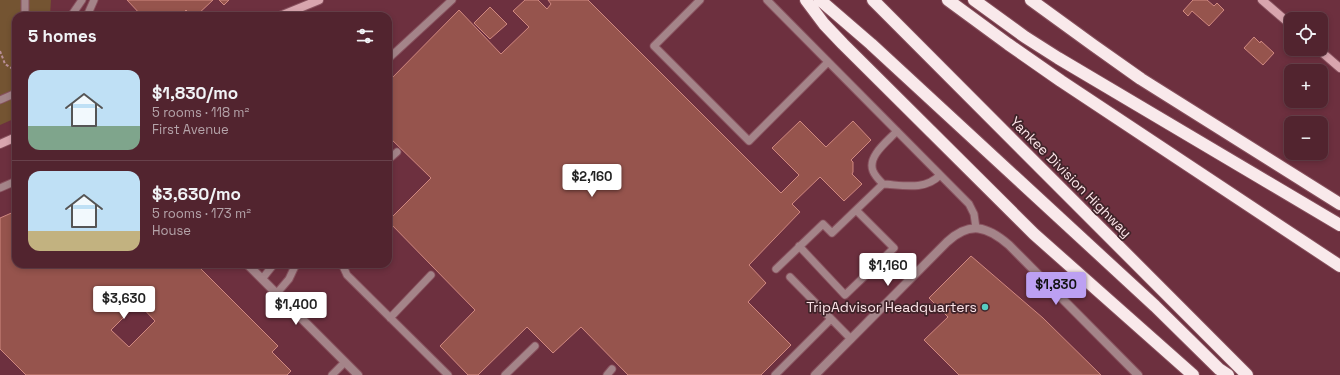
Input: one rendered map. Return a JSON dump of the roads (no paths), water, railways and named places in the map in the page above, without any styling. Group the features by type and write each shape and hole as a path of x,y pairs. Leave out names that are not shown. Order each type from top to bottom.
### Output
{"highway":[{"path":"806,0 824,24 843,44 1018,218 1103,296 1193,375"},
{"path":"820,0 886,58 1155,306 1219,369 1228,375"},
{"name":"Yankee Division Highway","path":"873,0 1247,375"},
{"path":"948,0 1055,77 1340,266"},
{"path":"974,0 1025,37 1058,58 1340,225"},
{"path":"1031,0 1141,79 1340,204"}],"main road":[{"path":"290,12 319,0"},
{"path":"1262,0 1284,20"},
{"path":"1326,56 1340,68"},
{"path":"0,144 12,139"}],"street":[{"path":"816,375 952,237 964,231 976,228 991,232 1009,245 1138,375"},
{"path":"251,268 358,375"}],"lane":[{"path":"25,0 25,12"},
{"path":"74,12 82,0"},
{"path":"89,12 94,0"},
{"path":"392,55 452,0"},
{"path":"700,0 654,46 749,141 828,62"},
{"path":"767,0 940,174 972,209 976,220 976,228"},
{"path":"392,52 398,50"},
{"path":"0,100 12,95"},
{"path":"897,132 876,153 872,162 872,170 883,184 911,186 922,185 932,181 940,174"},
{"path":"392,156 396,152"},
{"path":"0,188 12,183"},
{"path":"776,269 823,224 832,233 883,184"},
{"path":"800,246 845,295 894,248 856,210"},
{"path":"262,279 271,268"},
{"path":"277,293 289,279 294,268"},
{"path":"344,268 347,275 448,375"},
{"path":"390,318 431,275"},
{"path":"790,277 851,339"},
{"path":"775,375 831,319"},
{"path":"505,375 535,346"},
{"path":"332,375 345,362"},
{"path":"606,375 612,369"}],"place":[{"name":"TripAdvisor Headquarters","path":"985,307"}]}
